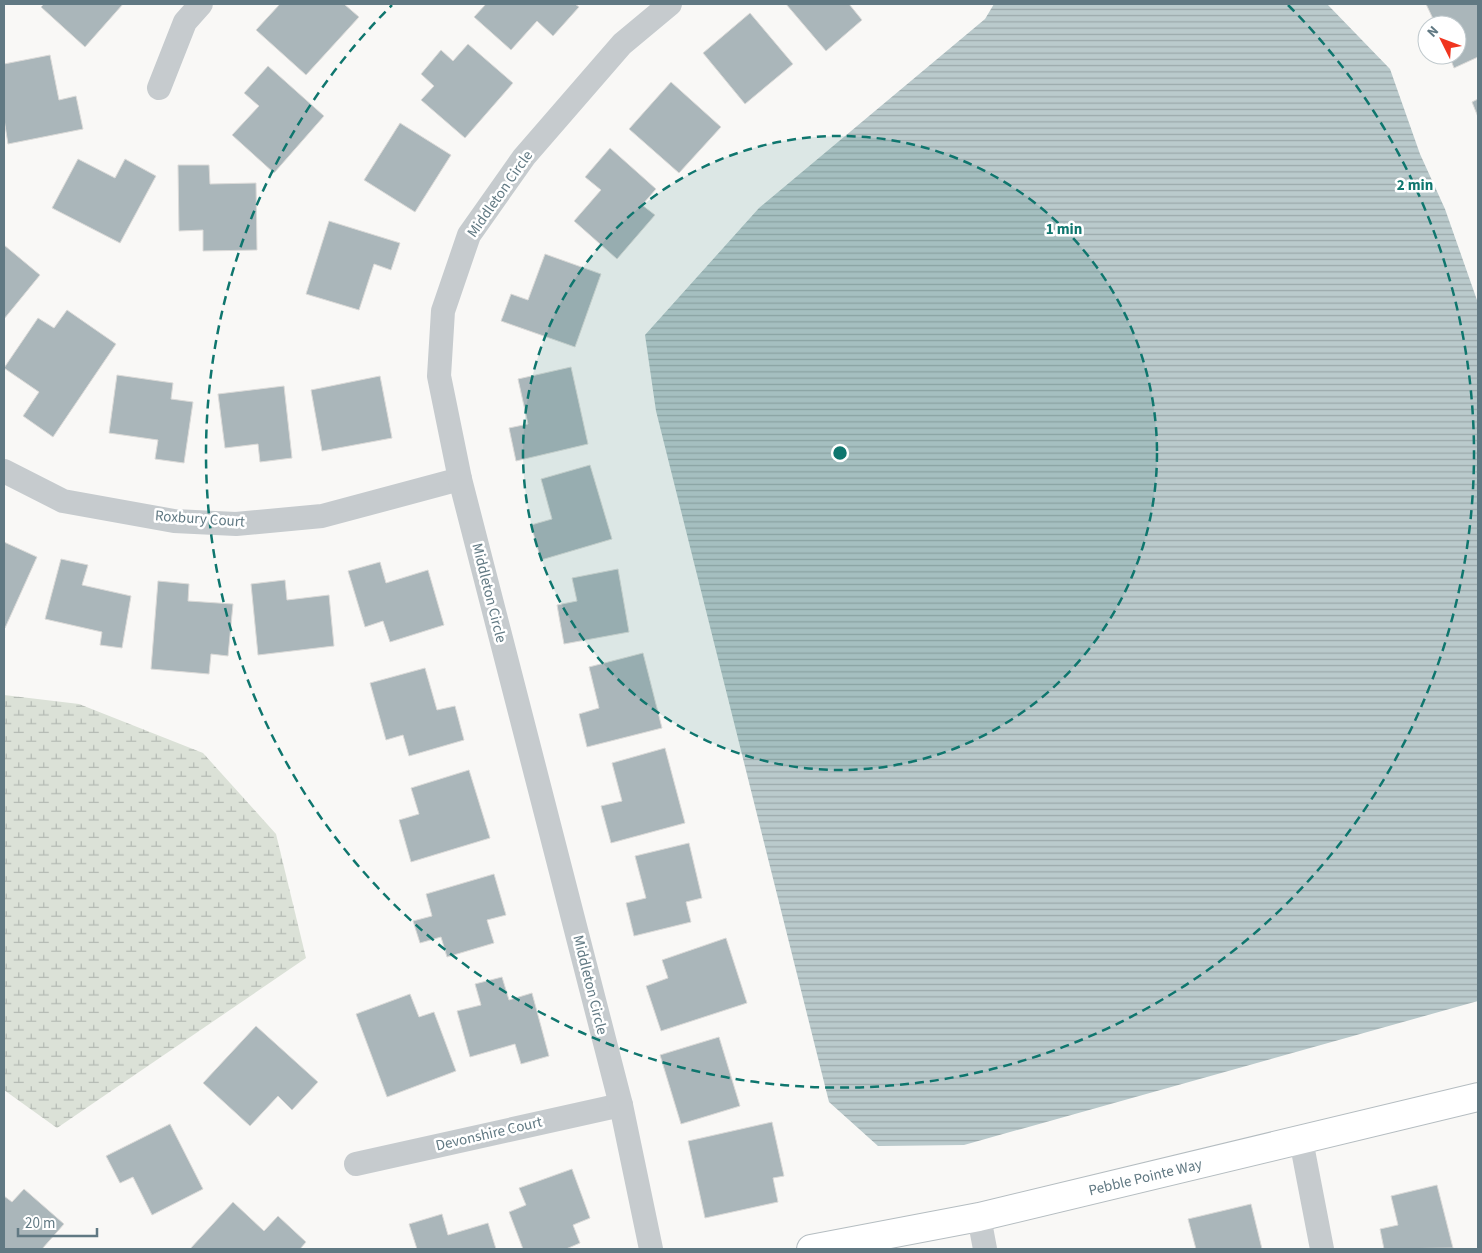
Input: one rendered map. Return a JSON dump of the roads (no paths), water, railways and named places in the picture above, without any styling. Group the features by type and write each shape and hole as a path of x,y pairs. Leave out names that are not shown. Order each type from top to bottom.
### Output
{"street":[{"path":"159,88 185,22 201,4"},
{"name":"Middleton Circle","path":"651,1249 621,1105 460,479 439,376 443,311 470,235 524,156 622,44 670,4"},
{"name":"Roxbury Court","path":"4,471 63,501 174,520 236,524 322,516 460,479"},
{"name":"Pebble Pointe Way","path":"811,1249 978,1217 1478,1097"},
{"name":"Devonshire Court","path":"356,1164 621,1105"},
{"path":"1301,1140 1322,1249"},
{"path":"978,1217 985,1249"}]}
